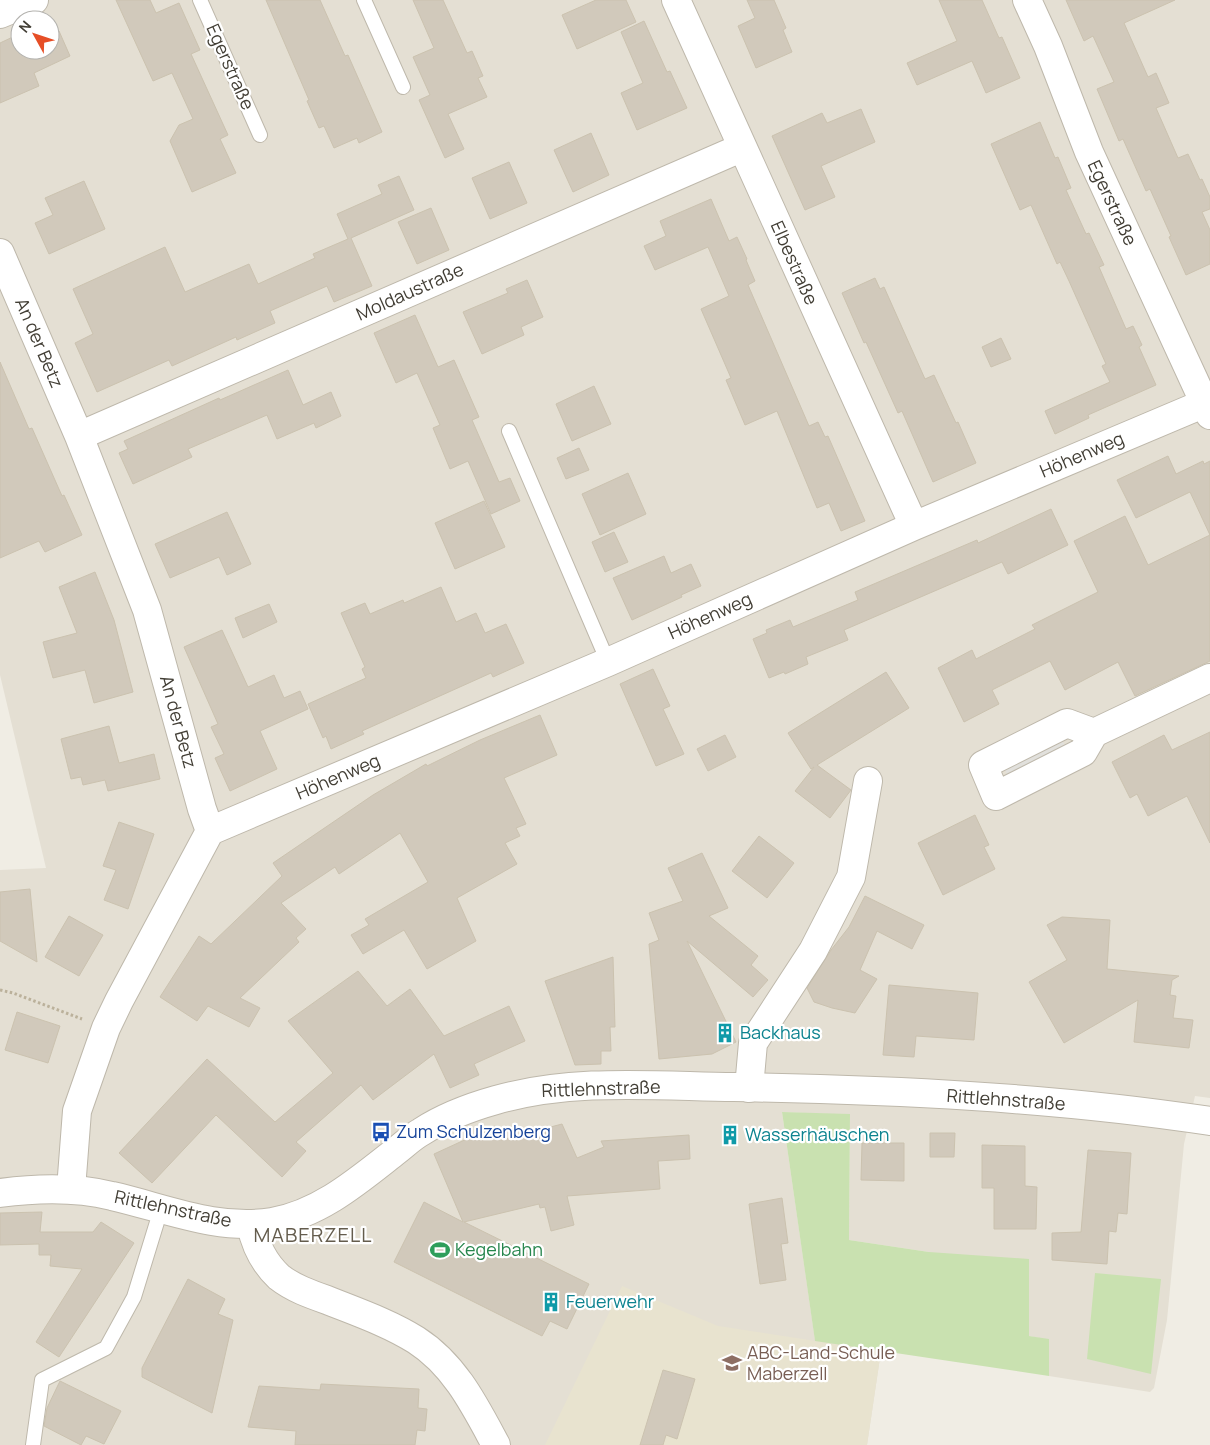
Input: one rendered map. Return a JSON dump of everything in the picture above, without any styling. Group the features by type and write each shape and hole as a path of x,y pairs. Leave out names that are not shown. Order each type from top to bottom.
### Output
{"street":[{"path":"0,14 34,0"},
{"name":"Elbestraße","path":"676,0 741,148 914,526"},
{"name":"Egerstraße","path":"1027,0 1048,46 1089,152 1208,406"},
{"name":"Moldaustraße","path":"79,436 741,148"},
{"name":"An der Betz","path":"0,253 79,436 147,610 202,810 210,831"},
{"name":"Höhenweg","path":"210,831 608,662 914,526 1208,406"},
{"path":"1094,733 1210,678"},
{"path":"749,1088 753,1043 813,951 852,877 868,781"},
{"path":"71,1189 77,1110 106,1028 210,831"},
{"name":"Rittlehnstraße","path":"0,1193 28,1189 71,1189 110,1195 221,1223 251,1224 276,1221 317,1206 340,1194 420,1133 458,1113 501,1099 536,1091 574,1087 630,1085 872,1091 1000,1098 1141,1110 1210,1120"},
{"path":"251,1224 254,1240 265,1261 279,1277 296,1288 386,1323 417,1341 439,1358 457,1378 496,1445"}],"lane":[{"name":"Egerstraße","path":"200,0 260,135"},
{"path":"364,0 403,88"},
{"path":"509,431 608,662"},
{"path":"34,1445 42,1380 106,1348 134,1297 161,1209"}],"path":[{"path":"0,990 13,993 90,1022"}],"shaded area":[{"path":"0,0 1210,0 1210,1098 1195,1096 1184,1144 1167,1320 1154,1388 1150,1392 1049,1376 1049,1340 1029,1336 929,1252 849,1240 850,1115 782,1112 815,1340 881,1351 867,1445 0,1445 0,870 46,868 0,675"},
{"path":"1060,735 1067,750 1009,778 1002,764"},
{"name":"ABC-Land-Schule Maberzell","path":"622,1286 718,1326 881,1351 867,1445 545,1445"}],"green space":[{"path":"782,1112 850,1114 849,1240 929,1252 1029,1259 1029,1336 1049,1339 1049,1376 815,1341"},
{"path":"1095,1273 1161,1279 1151,1374 1087,1359"}],"building":[{"path":"116,0 150,0 156,13 179,3 200,50 191,54 228,135 220,139 236,173 192,192 170,141 179,125 193,119 172,73 153,81"},
{"path":"266,0 320,0 345,56 348,55 382,132 359,143 357,138 334,148 324,126 319,128"},
{"path":"413,0 443,0 467,53 472,51 483,76 478,78 487,97 448,114 464,149 445,158 419,100 430,95 413,57 434,48"},
{"path":"596,0 626,0 636,22 577,49 562,15"},
{"path":"747,0 774,0 786,28 783,30 792,52 756,68 738,26 755,18"},
{"path":"939,0 982,0 999,38 1002,37 1020,78 986,93 972,61 917,85 907,63 957,41"},
{"path":"1066,0 1175,0 1124,23 1148,77 1156,73 1169,103 1156,108 1178,158 1188,154 1210,197 1210,209 1202,212 1210,230 1210,264 1186,275 1150,189 1146,191 1123,139 1119,141 1097,89 1114,82 1093,36 1084,41"},
{"path":"644,21 667,72 670,71 687,108 637,130 621,93 643,83 621,32"},
{"path":"60,33 70,56 34,73 39,86 0,103 0,43 10,38 10,60 60,60"},
{"path":"861,109 875,142 821,166 835,197 805,210 772,136 822,113 827,123"},
{"path":"1040,122 1055,158 1058,157 1071,188 1066,190 1086,234 1089,233 1104,265 1099,267 1126,329 1133,326 1142,345 1139,347 1156,385 1088,415 1089,418 1055,434 1045,411 1110,382 1102,366 1106,364 1060,262 1057,264 1031,205 1020,210 991,144"},
{"path":"591,133 609,175 573,192 554,150"},
{"path":"509,162 527,203 490,219 472,178"},
{"path":"399,176 414,210 351,238 372,286 334,302 327,286 270,311 275,323 237,340 236,337 172,366 169,360 97,392 75,343 93,334 73,289 165,247 185,292 249,264 258,284 315,258 313,254 348,239 337,214 382,194 378,185"},
{"path":"84,181 105,229 49,254 35,223 53,215 45,198"},
{"path":"711,199 729,241 737,237 747,259 755,281 748,285 809,426 818,422 825,437 828,436 865,521 841,531 829,503 817,508 777,411 745,425 726,380 731,378 701,309 729,296 708,247 655,270 644,246 666,236 660,221"},
{"path":"431,208 449,250 417,264 398,222"},
{"path":"875,278 880,289 884,287 925,379 934,375 976,463 933,482 902,411 898,413 842,293"},
{"path":"527,280 543,317 521,327 524,335 482,354 463,312 508,293 506,289"},
{"path":"415,315 438,367 454,360 479,417 472,420 499,482 510,478 520,501 491,514 468,461 450,469 433,428 440,425 417,373 396,383 374,333"},
{"path":"1001,338 1011,359 991,367 982,347"},
{"path":"0,362 29,429 32,428 62,496 64,495 82,535 45,552 39,541 0,558"},
{"path":"288,370 303,405 331,392 341,416 316,428 314,423 277,439 267,415 188,449 192,457 133,484 119,453 128,449 124,441 219,398 220,400"},
{"path":"594,386 611,424 572,441 556,404"},
{"path":"579,448 589,470 566,479 557,458"},
{"path":"1168,456 1176,474 1203,461 1204,464 1210,461 1210,535 1190,492 1136,518 1117,480"},
{"path":"628,473 646,514 600,535 582,494"},
{"path":"484,501 505,547 455,569 435,523"},
{"path":"1051,509 1068,545 1008,574 1002,562 844,630 848,640 806,657 808,664 785,674 784,672 769,678 753,639 767,633 766,630 790,620 793,627 858,600 855,592 977,540 978,543"},
{"path":"227,512 251,564 227,575 219,557 170,578 155,544"},
{"path":"1125,516 1148,565 1210,535 1210,661 1135,696 1118,662 1065,690 1050,661 992,690 999,704 964,722 938,668 972,650 976,659 1035,629 1032,625 1098,592 1074,541"},
{"path":"614,532 628,562 605,572 592,542"},
{"path":"664,556 671,573 691,564 701,586 632,620 613,578"},
{"path":"95,572 114,620 133,692 94,703 85,670 53,678 43,642 77,633 59,587"},
{"path":"441,587 456,622 476,613 485,633 506,624 524,663 493,677 491,673 362,731 364,734 331,749 326,736 323,738 308,704 366,678 362,669 365,667 341,613 365,603 370,614 403,600 404,603"},
{"path":"269,604 277,622 243,638 235,618"},
{"path":"222,630 248,687 274,675 284,698 300,691 308,709 260,731 277,769 230,791 215,758 224,754 211,727 218,724 184,647"},
{"path":"653,669 670,706 663,709 684,754 656,766 620,684"},
{"path":"886,672 909,708 817,765 851,790 830,818 795,791 814,767 811,769 788,733"},
{"path":"540,715 557,755 504,778 526,824 516,828 520,836 505,843 517,864 457,898 476,941 427,969 404,930 363,954 351,935 369,925 365,919 428,882 400,833 339,874 335,867 281,903 306,929 296,938 299,942 240,998 260,1008 249,1027 208,1006 197,1021 160,997 199,936 211,944 282,876 273,863 373,795 426,764 427,766 480,740"},
{"path":"109,726 119,763 154,754 160,779 108,791 105,780 83,785 81,777 71,779 61,739"},
{"path":"1210,732 1210,843 1187,796 1148,816 1137,794 1130,798 1112,762 1164,735 1172,750"},
{"path":"725,735 736,757 708,771 697,749"},
{"path":"975,815 989,845 984,847 995,869 943,895 918,843"},
{"path":"119,822 154,834 128,909 104,900 116,870 103,866"},
{"path":"759,836 794,863 767,898 732,871"},
{"path":"702,853 728,908 709,916 758,956 751,965 768,980 753,997 687,941 736,1042 712,1054 659,1059 649,944 659,940 649,913 683,901 668,868"},
{"path":"30,889 37,962 0,941 0,892"},
{"path":"865,896 924,925 912,949 877,931 860,970 877,979 855,1013 814,1002 807,988 831,950 849,927"},
{"path":"69,916 103,935 79,976 45,957"},
{"path":"1062,917 1110,920 1107,969 1179,976 1172,980 1170,995 1176,996 1173,1018 1193,1020 1189,1048 1134,1042 1138,1000 1064,1043 1029,982 1067,960 1047,925"},
{"path":"613,957 615,1027 610,1027 611,1051 601,1051 601,1064 575,1065 545,981"},
{"path":"358,971 387,1006 410,989 444,1036 509,1006 525,1041 474,1064 479,1075 450,1088 434,1054 373,1100 361,1085 296,1142 306,1151 282,1177 216,1115 152,1183 119,1153 207,1059 275,1122 333,1073 288,1021"},
{"path":"889,985 978,993 974,1040 916,1036 914,1057 883,1055"},
{"path":"17,1012 60,1026 48,1063 5,1050"},
{"path":"562,1124 577,1158 604,1147 601,1141 689,1135 690,1159 658,1161 660,1189 567,1196 574,1225 551,1231 545,1207 540,1208 539,1204 464,1222 589,1284 567,1329 550,1321 542,1336 394,1262 424,1202 463,1222 434,1154 495,1126 501,1140"},
{"path":"930,1133 955,1133 954,1157 930,1157"},
{"path":"862,1143 904,1143 904,1181 861,1180"},
{"path":"982,1145 1025,1146 1025,1186 1037,1187 1036,1229 994,1229 994,1188 982,1188"},
{"path":"1088,1150 1131,1153 1127,1214 1118,1213 1116,1232 1109,1231 1107,1264 1052,1260 1052,1233 1081,1232"},
{"path":"782,1198 788,1243 781,1244 786,1280 760,1284 749,1204"},
{"path":"42,1212 40,1232 93,1232 101,1222 134,1243 59,1357 36,1342 82,1269 50,1266 51,1255 39,1255 39,1244 0,1245 0,1213"},
{"path":"188,1279 225,1299 218,1314 233,1320 212,1413 142,1377 142,1368"},
{"path":"663,1370 695,1379 677,1439 666,1435 663,1445 640,1445"},
{"path":"60,1381 121,1411 104,1444 86,1436 81,1445 44,1426 47,1408"},
{"path":"321,1384 419,1389 418,1408 427,1409 425,1431 417,1430 415,1445 295,1445 296,1431 248,1427 259,1386 320,1390"}],"place":[{"name":"Backhaus","path":"725,1033"},
{"name":"Zum Schulzenberg","path":"381,1132"},
{"name":"Wasserhäuschen","path":"730,1135"},
{"name":"Kegelbahn","path":"440,1250"},
{"name":"Feuerwehr","path":"551,1302"},
{"name":"ABC-Land-Schule Maberzell","path":"732,1363"}],"district":[{"name":"MABERZELL","path":"313,1235"}]}
